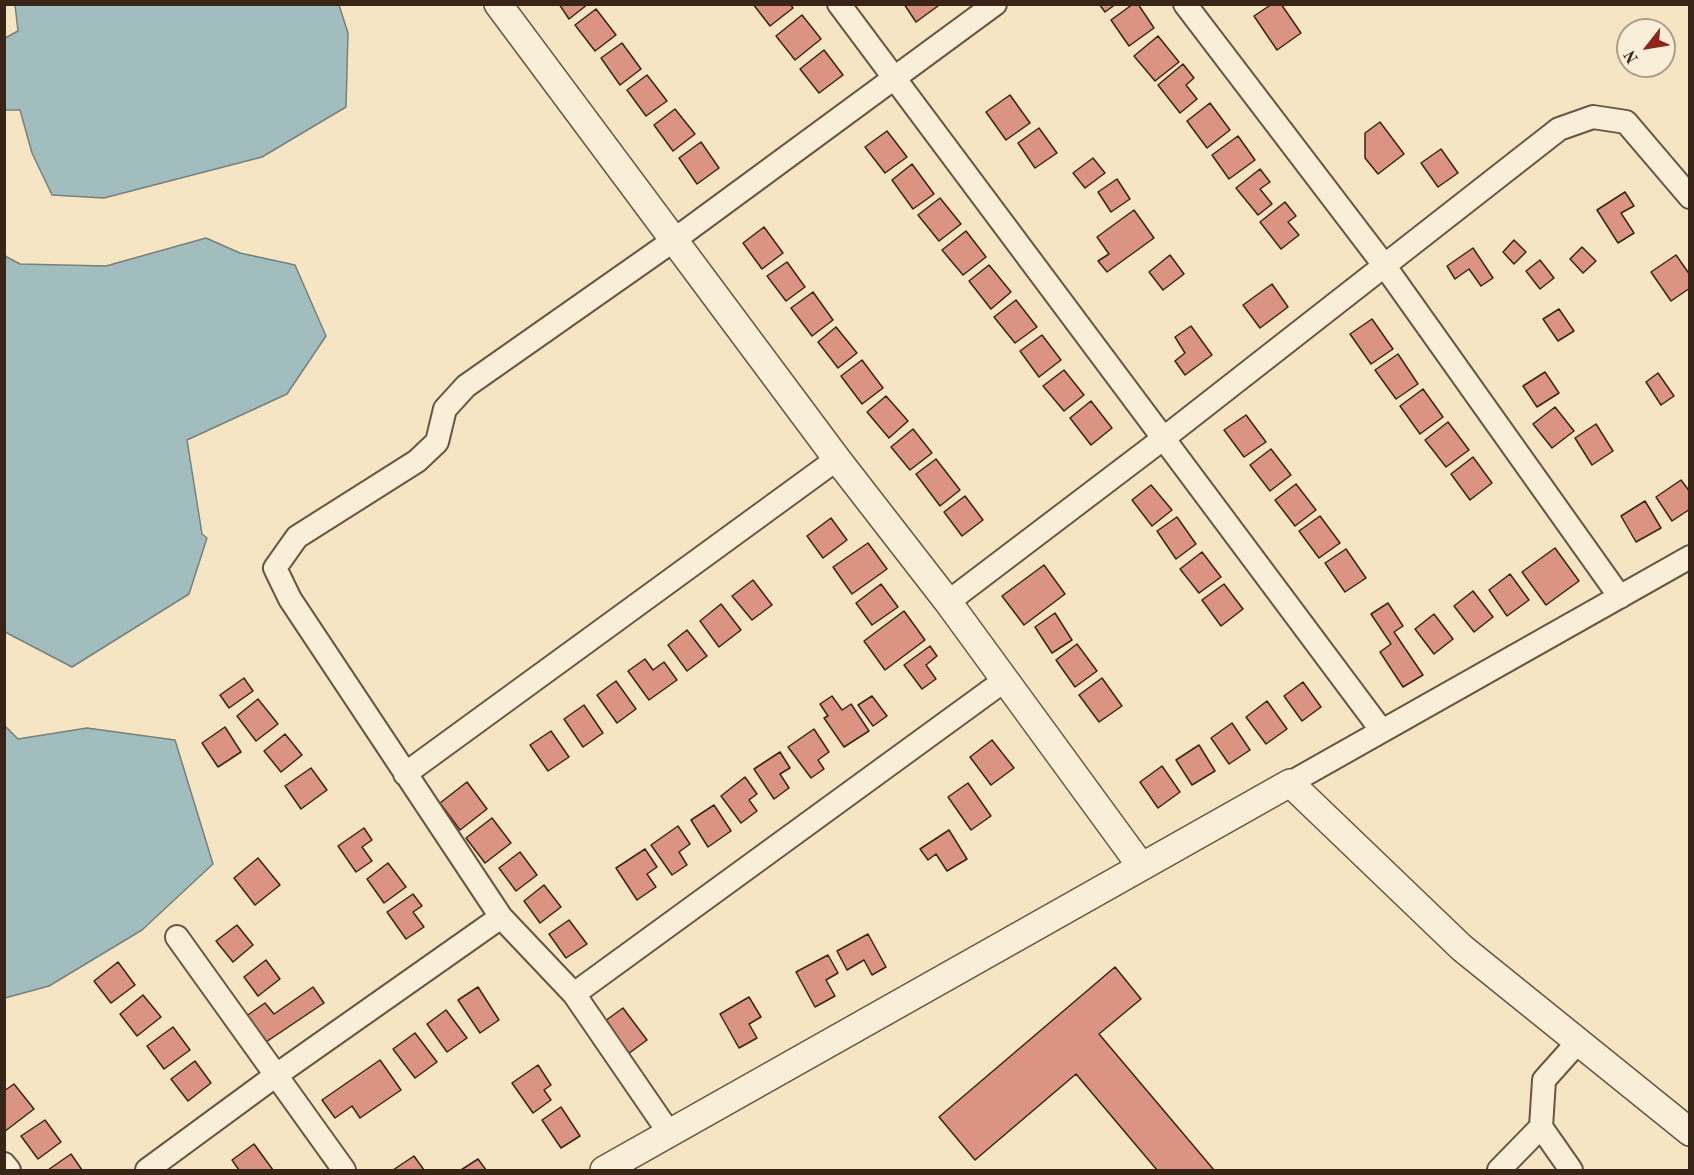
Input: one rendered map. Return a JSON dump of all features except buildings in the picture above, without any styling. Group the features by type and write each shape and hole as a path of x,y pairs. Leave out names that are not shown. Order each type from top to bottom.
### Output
{"street":[{"path":"498,4 837,459 948,602 1141,866"},
{"path":"839,4 1382,731"},
{"path":"670,1134 574,994 501,917 290,599 275,568 297,537 417,461 437,442 445,409 466,386 674,240 995,4"},
{"path":"1185,4 1384,265 1620,597"},
{"path":"948,602 1164,438 1559,129 1593,117 1626,122 1689,197"},
{"path":"405,774 837,459"},
{"path":"604,1170 1689,557"},
{"path":"574,994 1005,680"},
{"path":"1290,783 1462,948 1689,1132"},
{"path":"147,1170 275,1076 501,917"},
{"path":"177,937 344,1170"},
{"path":"1571,1170 1541,1127 1544,1080 1577,1043"},
{"path":"1499,1170 1541,1127"},
{"path":"4,1164 9,1170"}],"water":[{"path":"15,5 339,5 348,33 346,107 262,157 104,198 52,195 32,153 20,110 5,110 5,38 18,31"},
{"path":"206,238 240,253 295,265 326,336 287,394 187,440 202,534 207,538 189,594 72,667 5,632 5,256 20,264 106,266"},
{"path":"4,725 18,739 87,728 175,740 213,864 142,930 49,986 5,998"}]}
